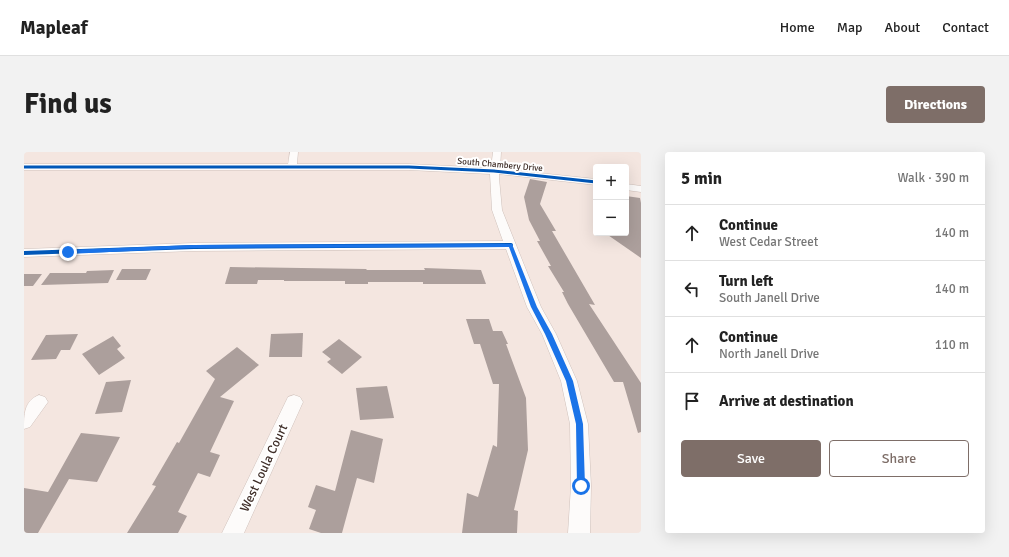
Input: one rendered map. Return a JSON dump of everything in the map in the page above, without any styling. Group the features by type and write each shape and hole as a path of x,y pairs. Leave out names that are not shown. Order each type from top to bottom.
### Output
{"street":[{"path":"292,167 294,152"},
{"path":"497,152 494,171 497,210 534,307 549,334 569,381 573,395 579,424 581,486 579,533"},
{"name":"South Chambery Drive","path":"24,167 409,167 494,171 593,182"},
{"path":"629,187 641,189"},
{"path":"24,253 158,248 273,246 510,245"},
{"path":"24,421 39,402"},
{"name":"West Loula Court","path":"233,533 294,402"}],"building":[{"path":"530,179 547,182 540,204 556,231 552,231 595,305 589,304 641,383 641,432 638,433 623,382 614,382 568,304 562,292 564,292 548,266 551,266 537,241 540,241 529,220 524,197"},
{"path":"629,196 640,198 641,203 641,258 609,236 629,236"},
{"path":"230,267 367,270 425,270 424,268 481,270 486,284 368,282 368,284 345,284 345,281 258,280 257,284 225,284"},
{"path":"122,269 151,269 146,280 116,280"},
{"path":"114,270 108,283 41,285 50,273 86,273 87,271"},
{"path":"24,274 42,274 33,286 24,286"},
{"path":"466,319 489,319 493,331 502,331 508,344 506,344 526,398 528,450 514,510 518,511 517,533 462,533 467,493 478,497 493,445 497,447 499,384 493,384 480,344 474,344"},
{"path":"303,333 302,357 269,357 271,334"},
{"path":"78,334 70,350 61,350 56,359 31,360 46,335"},
{"path":"113,336 121,346 117,349 125,358 99,375 82,354"},
{"path":"339,339 362,357 342,374 327,362 331,359 322,352"},
{"path":"237,347 259,365 220,397 234,401 210,452 220,455 210,477 198,473 178,512 187,516 178,533 127,533 156,486 152,485 177,442 179,443 215,379 206,371"},
{"path":"131,380 122,412 95,414 106,382"},
{"path":"387,386 394,418 360,420 356,388"},
{"path":"351,430 383,439 374,483 357,478 342,533 321,533 309,529 316,510 308,507 316,485 335,491"},
{"path":"81,433 120,437 97,482 69,479 38,533 24,533 24,488 48,492"}],"cycle path":[{"path":"24,167 409,167 494,171 593,182"},
{"path":"24,253 194,247 511,245"}],"route":[{"path":"68,252 194,247 510,245 534,307 549,334 569,381 579,424 581,486"}]}
